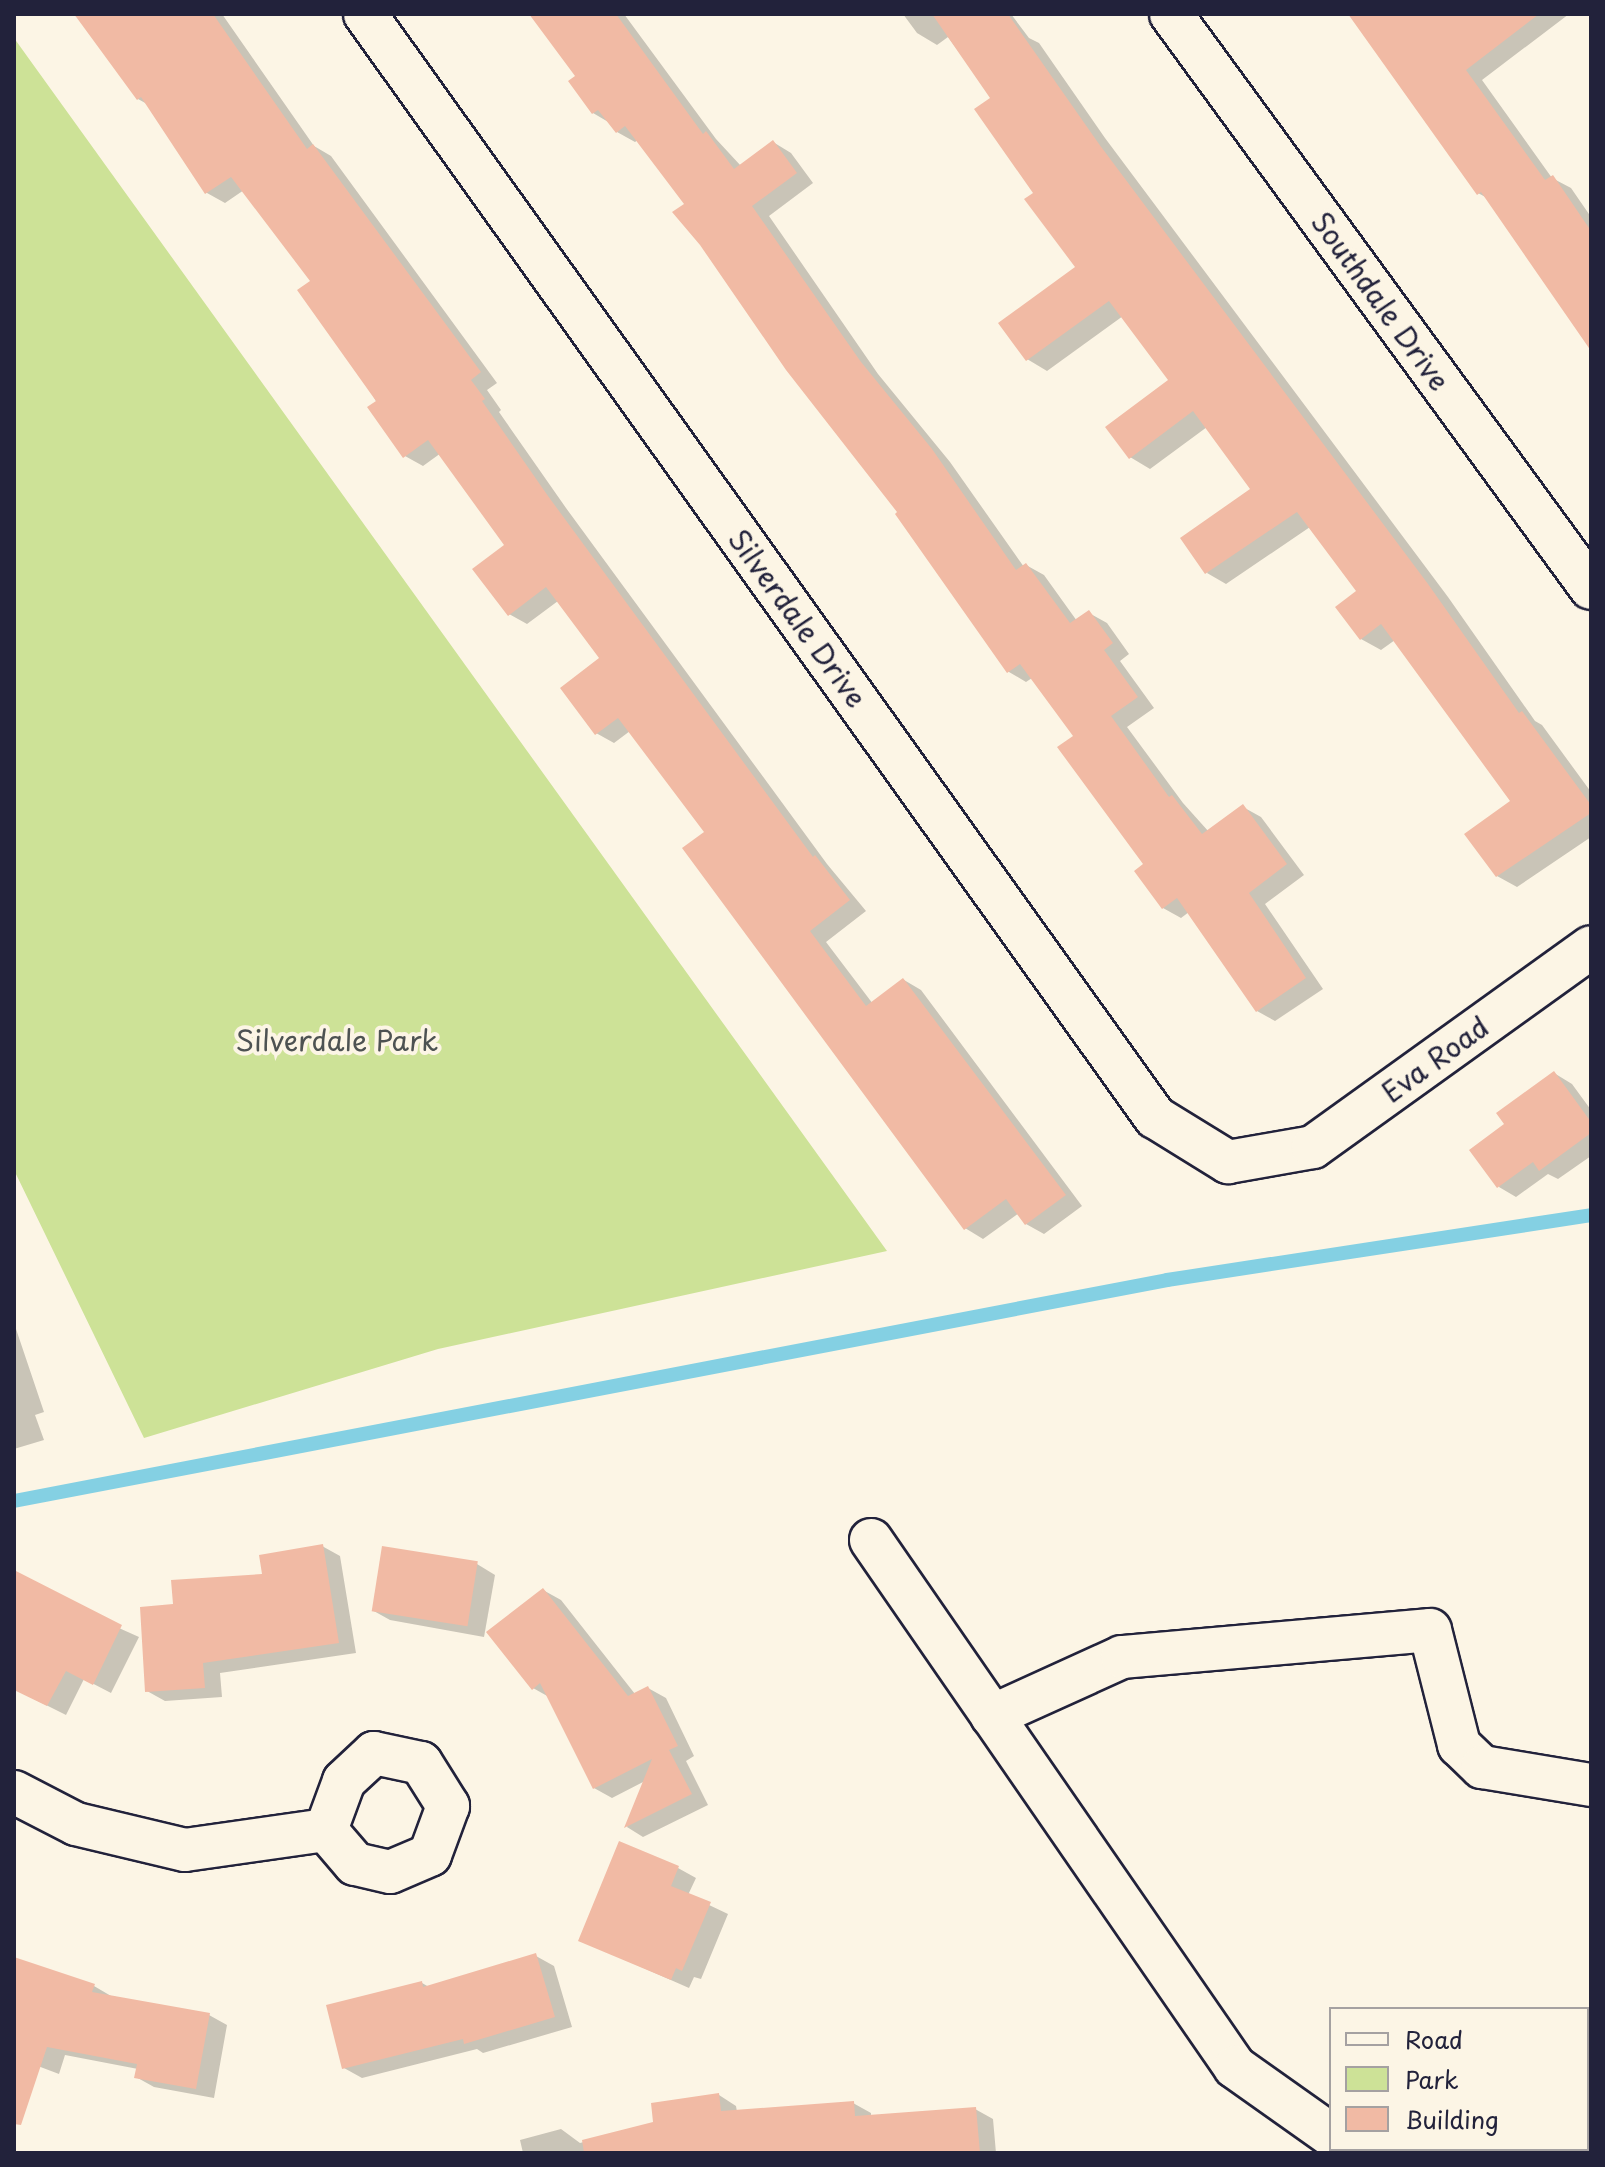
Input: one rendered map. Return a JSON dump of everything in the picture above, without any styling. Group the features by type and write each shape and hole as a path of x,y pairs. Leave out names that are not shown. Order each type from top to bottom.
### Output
{"street":[{"name":"Silverdale Drive","path":"365,14 1155,1117 1228,1162 1272,1154"},
{"name":"Southdale Drive","path":"1171,14 1591,588"},
{"name":"Eva Road","path":"1272,1154 1313,1147 1591,947"},
{"path":"871,1540 1235,2067 1329,2134"},
{"path":"992,1716 1122,1657 1430,1630 1459,1745 1482,1767 1591,1785"},
{"path":"14,1792 76,1824 185,1850 326,1830"}],"green space":[{"name":"Silverdale Park","path":"14,38 887,1251 438,1349 144,1438 14,1170"}],"building":[{"path":"74,14 213,14 307,149 313,144 481,372 471,380 485,399 482,401 548,496 813,857 815,855 850,900 810,931 866,1006 903,978 1066,1195 1025,1225 1006,1199 964,1230 682,848 704,832 618,718 595,735 560,688 599,658 546,587 508,616 472,569 504,545 428,440 403,458 367,407 376,401 297,290 310,281 231,177 205,194 141,97 137,100"},
{"path":"529,14 616,14 703,134 706,131 734,169 773,140 797,173 752,206 861,362 932,449 1016,570 1026,563 1070,623 1089,610 1113,643 1104,650 1138,697 1111,716 1169,797 1172,795 1202,834 1243,804 1287,864 1249,893 1306,978 1256,1012 1177,898 1162,909 1134,871 1143,864 1057,747 1073,736 1020,664 1007,673 895,514 897,512 786,370 700,245 672,212 684,204 625,126 616,133 598,110 592,114 568,81 575,76"},
{"path":"932,14 1008,14 1099,144 1428,584 1519,713 1522,711 1591,805 1591,813 1496,877 1464,834 1510,801 1381,624 1360,640 1335,607 1356,591 1297,512 1205,574 1180,538 1250,489 1193,411 1129,459 1105,427 1168,380 1109,301 1026,361 998,323 1075,267 1024,199 1033,193 974,109 990,98"},
{"path":"1348,14 1539,14 1466,70 1545,180 1553,175 1591,231 1591,351 1481,192 1477,195"},
{"path":"1554,1071 1591,1122 1591,1133 1539,1171 1533,1162 1497,1188 1469,1150 1504,1124 1496,1113"},
{"path":"323,1544 339,1643 203,1663 205,1688 145,1692 140,1607 173,1604 171,1580 262,1574 259,1555"},
{"path":"382,1546 478,1561 467,1626 372,1611"},
{"path":"14,1570 122,1625 93,1685 66,1671 47,1706 14,1690"},
{"path":"543,1588 628,1696 648,1686 678,1746 669,1750 692,1794 624,1828 652,1759 593,1789 540,1683 532,1690 486,1632"},
{"path":"619,1841 679,1866 671,1886 711,1902 682,1971 676,1968 671,1980 578,1941"},
{"path":"536,1953 555,2017 464,2044 463,2039 342,2069 326,2005 422,1981 423,1987"},
{"path":"14,1957 95,1984 92,1992 210,2013 196,2089 134,2078 137,2064 47,2047 21,2125 14,2124"},
{"path":"719,2093 721,2111 854,2101 855,2116 976,2107 980,2153 584,2153 582,2140 653,2122 651,2103"}],"waterway":[{"path":"14,1501 1167,1280 1591,1215"}]}
